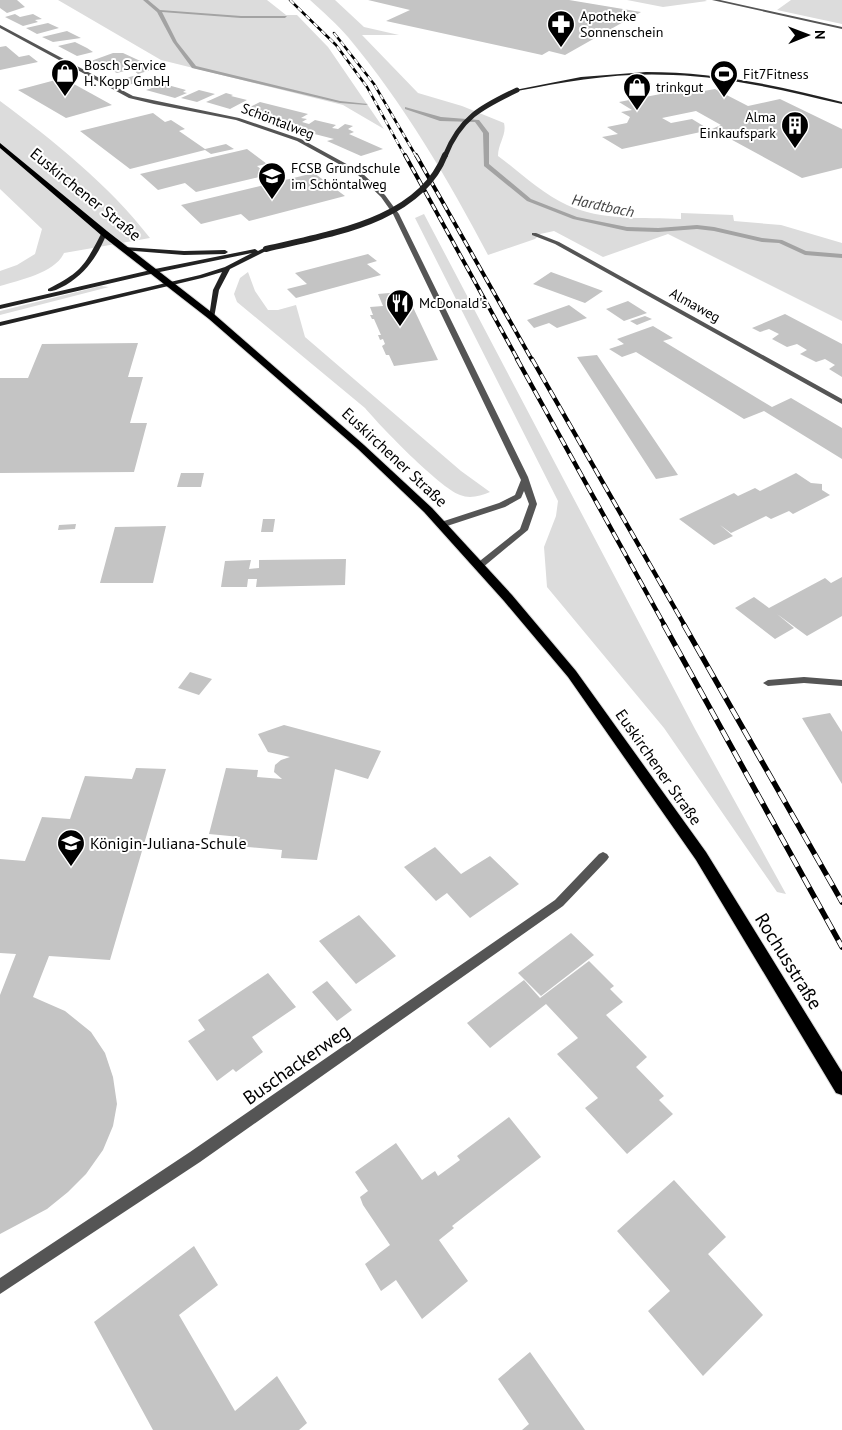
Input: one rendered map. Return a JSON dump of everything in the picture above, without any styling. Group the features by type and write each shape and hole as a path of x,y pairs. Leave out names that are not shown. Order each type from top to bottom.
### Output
{"main road":[{"path":"0,307 155,271 266,249 348,227 390,211 428,185 445,161 457,129 468,117 517,90 573,79 616,74 690,74 742,81 842,103"},
{"name":"Euskirchener Straße","path":"0,145 104,233 212,317 361,447 441,524 572,674 701,856"},
{"path":"33,298 67,282 88,267 97,252 104,233"},
{"path":"124,249 184,253 266,249"},
{"path":"0,324 202,276 227,268 266,249"},
{"path":"212,317 216,290 227,268"},
{"name":"Rochusstraße","path":"701,856 842,1087"}],"street":[{"path":"714,0 842,28"},
{"name":"Schöntalweg","path":"0,26 131,97 154,104 238,119 299,140 360,173 383,196 396,214 526,480 533,504 524,530 479,566"},
{"name":"Almaweg","path":"534,234 556,243 842,402"},
{"path":"441,524 502,505 518,496 526,480"},
{"path":"768,683 804,680 842,682"},
{"name":"Buschackerweg","path":"0,1287 194,1157 559,903 603,857"}],"shaded area":[{"path":"58,0 267,0 286,15 297,15 328,47 384,129 343,105 161,60"},
{"path":"310,0 335,0 364,27 399,35 362,35 418,93 462,106 504,123 505,127 498,156 540,189 567,205 594,214 623,217 681,219 681,213 733,215 734,221 781,225 842,243 842,321 668,234 603,257 554,231 540,234 535,239 488,255 441,170 388,89 348,37"},
{"path":"627,0 705,0 707,1 663,7"},
{"path":"791,0 842,0 842,24 777,10"},
{"path":"0,101 99,182 150,238 64,253 53,266 45,271 0,286 0,271 17,265 35,254 42,229 0,189"},
{"path":"424,214 695,729 786,894 777,892 664,728 547,587 544,547 556,516 558,501 415,218"},
{"path":"248,272 255,291 268,310 278,310 296,305 305,337 461,471 490,492 468,497 460,495 439,481 411,456 365,408 237,302 234,294 240,278"},
{"path":"101,286 109,287 0,315 0,311"}],"building":[{"path":"0,0 17,0 25,7 7,13 0,8"},
{"path":"368,0 569,0 641,12 565,55 549,51 542,55 386,21 410,10"},
{"path":"15,14 20,17 33,14 42,19 23,26 5,17"},
{"path":"48,23 59,28 37,34 26,28"},
{"path":"67,31 81,38 53,42 42,37"},
{"path":"75,42 93,52 77,56 58,46"},
{"path":"6,46 19,57 29,55 38,62 0,70 0,47"},
{"path":"113,53 123,53 149,65 144,66 151,70 138,74 132,69 117,73 91,61"},
{"path":"137,75 147,80 128,85 118,80"},
{"name":"Bosch Service H. Kopp GmbH","path":"63,78 112,105 66,118 18,90"},
{"path":"164,84 186,90 183,92 187,93 175,98 146,90"},
{"name":"Alma Einkaufspark","path":"697,87 704,91 715,89 748,106 780,99 842,129 842,168 802,178 712,129 721,125 696,111 662,118 671,123 692,119 710,130 622,149 602,137 618,134 607,127 627,123 630,117 621,112 632,110 619,102"},
{"path":"199,90 215,94 197,102 181,98"},
{"path":"226,93 247,100 230,109 206,102"},
{"path":"260,102 308,114 301,118 307,119 302,122 309,124 315,120 336,125 332,128 338,129 345,124 353,126 348,129 354,132 349,134 383,149 361,156 327,141 334,139 299,130 294,127 297,125 267,118 273,114 265,112 260,115 242,111"},
{"path":"153,113 165,122 171,120 185,129 179,131 205,149 226,144 234,149 211,154 205,150 130,169 80,131"},
{"path":"247,149 267,164 257,166 268,175 196,192 185,183 158,190 140,174"},
{"path":"314,173 345,196 249,221 241,214 201,224 181,205"},
{"path":"368,254 377,261 367,264 381,275 296,298 287,289 307,284 295,273"},
{"path":"551,272 603,291 585,303 533,284"},
{"name":"McDonald's","path":"400,292 405,303 411,303 438,360 394,366 389,355 386,355 382,346 385,344 383,339 380,340 378,335 381,335 374,319 370,315 373,315 370,307 383,306 378,294"},
{"path":"628,301 647,313 624,321 606,309"},
{"path":"569,305 587,318 557,328 549,323 534,328 527,320"},
{"path":"785,314 842,344 842,377 829,369 835,365 825,359 816,362 800,354 807,350 797,344 787,347 772,339 779,334 769,329 760,332 752,328"},
{"path":"645,316 652,319 637,325 630,321"},
{"path":"653,326 673,338 663,341 772,407 791,398 842,428 842,459 764,411 744,419 636,352 622,357 609,349 624,344 617,339"},
{"path":"138,343 128,377 143,377 130,423 147,423 134,472 0,473 0,378 28,378 42,344"},
{"path":"597,355 678,475 656,479 577,357"},
{"path":"181,473 204,473 201,487 177,487"},
{"path":"796,473 811,483 822,484 822,490 830,495 793,514 789,511 771,519 766,516 731,533 720,525 733,536 714,545 679,519 734,493 738,496 755,488 760,491"},
{"path":"263,519 275,519 273,532 261,532"},
{"path":"76,524 75,529 58,530 59,525"},
{"path":"166,526 153,583 100,583 115,527"},
{"path":"346,559 345,585 256,587 257,579 248,579 247,587 221,587 225,561 251,560 249,569 259,568 259,560"},
{"path":"842,577 842,616 807,636 777,614 794,628 775,639 735,608 754,597 769,608 825,578 831,583"},
{"path":"190,672 212,679 199,695 178,688"},
{"path":"830,713 842,732 842,784 802,718"},
{"path":"284,725 381,751 368,779 335,769 317,860 281,858 282,850 238,846 240,837 209,834 226,768 258,770 257,777 282,779 274,772 275,765 281,760 290,757 268,752 258,734"},
{"path":"136,768 166,769 110,960 49,956 33,997 65,1011 91,1032 105,1053 113,1077 117,1104 113,1126 103,1150 86,1174 68,1192 47,1209 0,1234 0,995 16,954 0,953 0,859 25,861 42,817 70,819 85,776 132,779"},
{"path":"435,847 461,874 490,856 519,884 470,918 447,893 436,901 404,867"},
{"path":"359,915 396,956 356,984 319,941"},
{"path":"571,933 594,955 541,996 518,973"},
{"path":"589,961 614,986 610,989 623,1002 606,1015 647,1057 636,1067 664,1096 659,1100 673,1114 627,1154 585,1108 598,1098 557,1054 578,1038 546,1004 490,1048 467,1023 524,980 540,998"},
{"path":"268,973 296,1007 252,1037 263,1052 236,1072 233,1069 217,1081 188,1041 205,1030 198,1020"},
{"path":"327,981 352,1010 337,1021 312,992"},
{"path":"509,1117 541,1157 452,1226 454,1228 439,1240 468,1281 422,1319 396,1280 381,1291 365,1264 390,1245 363,1205 360,1197 368,1191 355,1172 396,1143 422,1180 435,1171 438,1176 460,1160 457,1156"},
{"path":"674,1180 726,1237 708,1254 763,1315 703,1376 648,1311 670,1291 617,1231"},
{"path":"194,1246 218,1285 179,1315 235,1411 277,1376 307,1423 299,1430 153,1430 94,1322"},
{"path":"530,1352 585,1430 522,1430 529,1424 498,1379"}],"waterway":[{"name":"Hardtbach","path":"145,0 159,11"},
{"path":"159,11 241,17 285,17"},
{"name":"Hardtbach","path":"159,11 175,42 194,67 340,102 366,104"},
{"name":"Hardtbach","path":"407,108 440,119 477,121 486,133 486,165 529,200 575,218 627,229 658,230 697,227 714,229 762,240 780,241 805,253 842,256"}],"railway":[{"path":"290,0 336,45 367,87 405,156"},
{"path":"334,33 374,84 416,156"},
{"path":"405,155 518,360"},
{"path":"416,155 532,360"},
{"path":"517,359 665,626"},
{"path":"532,359 685,626"},
{"path":"664,625 842,947"},
{"path":"684,625 842,902"}],"place":[{"name":"Apotheke Sonnenschein","path":"561,48"},
{"name":"Bosch Service H. Kopp GmbH","path":"65,97"},
{"name":"Fit7Fitness","path":"724,98"},
{"name":"trinkgut","path":"637,111"},
{"name":"Alma Einkaufspark","path":"795,149"},
{"name":"FCSB Grundschule im Schöntalweg","path":"272,200"},
{"name":"McDonald's","path":"400,327"},
{"name":"Königin-Juliana-Schule","path":"71,867"}]}
